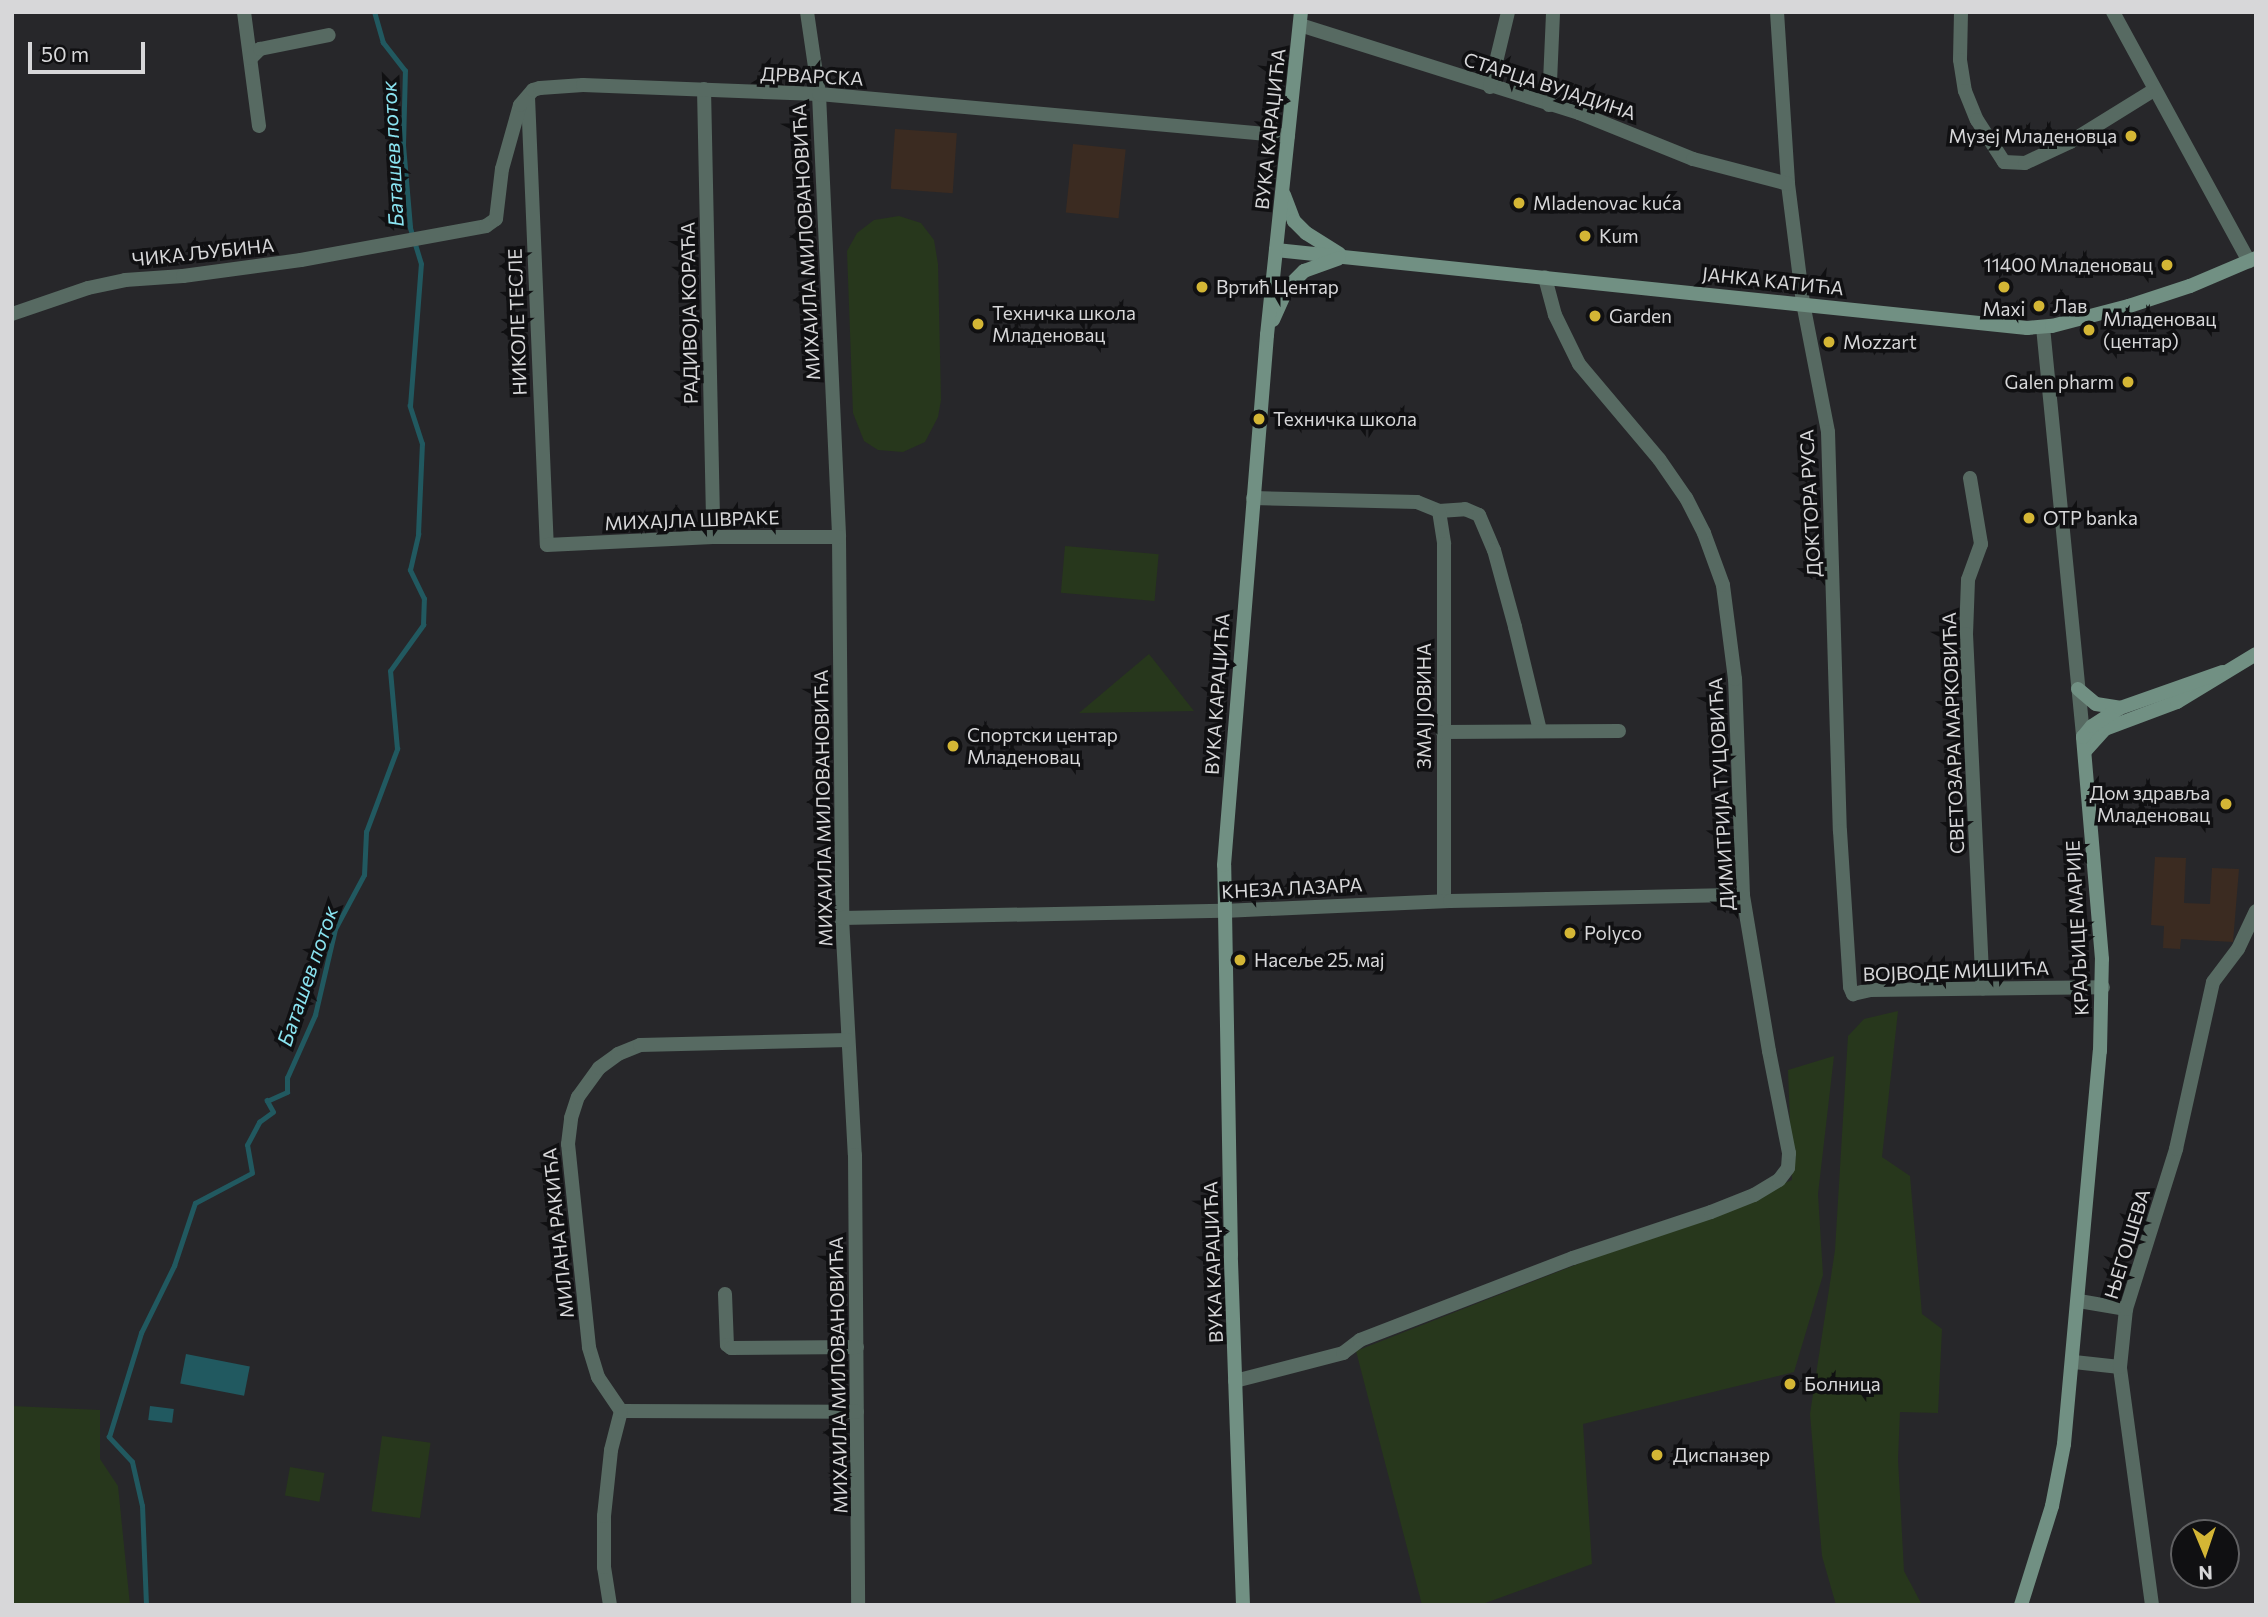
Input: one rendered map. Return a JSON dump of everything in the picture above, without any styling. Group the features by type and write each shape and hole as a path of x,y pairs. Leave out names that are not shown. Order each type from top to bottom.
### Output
{"street":[{"path":"244,12 259,126"},
{"name":"МИХАИЛА МИЛОВАНОВИЋА","path":"807,12 819,94 839,537 842,918 855,1155 858,1605"},
{"path":"1490,87 1508,12"},
{"path":"1549,105 1553,12"},
{"name":"ДОКТОРА РУСА","path":"1777,12 1788,184 1803,303 1828,432 1840,831 1848,975 1853,994"},
{"path":"1961,12 1960,60 1965,91 1977,120 2000,158 2010,164 2025,163 2070,142 2154,90"},
{"path":"2113,12 2154,90 2254,264"},
{"name":"СТАРЦА ВУЈАДИНА","path":"1301,19 1490,87 1579,113 1693,159 1788,184"},
{"name":"ВУКА КАРАЏИЋА","path":"1243,1605 1223,911 1236,690 1252,498 1301,19"},
{"path":"251,58 260,49 329,35"},
{"name":"ДРВАРСКА","path":"528,96 540,88 583,85 819,94 1288,136"},
{"name":"РАДИВОЈА КОРАЋА","path":"704,89 713,537"},
{"name":"ЧИКА ЉУБИНА","path":"12,314 88,288 125,280 183,276 288,262 486,226 496,219 502,169 520,105 528,96"},
{"name":"НИКОЛЕ ТЕСЛЕ","path":"528,96 547,545"},
{"path":"1283,190 1294,221 1307,233 1344,257"},
{"name":"ЈАНКА КАТИЋА","path":"1276,250 1803,303 2007,328 2043,327 2158,297 2254,264"},
{"path":"1267,335 1289,287 1304,271 1344,257"},
{"name":"ДИМИТРИЈА ТУЦОВИЋА","path":"1236,1381 1343,1353 1360,1340 1754,1195 1779,1180 1788,1168 1789,1153 1743,895 1732,638 1719,570 1700,523 1674,479 1579,364 1555,316 1545,277"},
{"name":"КРАЉИЦЕ МАРИЈЕ","path":"2021,1605 2056,1488 2074,1363 2103,987 2084,744 2043,327"},
{"name":"СВЕТОЗАРА МАРКОВИЋА","path":"1970,478 1981,544 1968,580 1966,634 1983,989"},
{"path":"1252,498 1417,502 1439,511 1465,509 1479,515 1494,550 1540,730"},
{"name":"ЗМАЈ ЈОВИНА","path":"1439,511 1444,544 1444,901"},
{"name":"МИХАЈЛА ШВРАКЕ","path":"547,545 713,537 839,537"},
{"path":"2084,744 2105,729 2177,702 2256,654"},
{"path":"2084,744 2092,726 2120,708 2223,672"},
{"path":"2078,690 2096,704 2120,708"},
{"path":"1443,732 1619,731"},
{"name":"КНЕЗА ЛАЗАРА","path":"842,918 1223,911 1444,901 1743,895"},
{"name":"ЊЕГОШЕВА","path":"2152,1605 2120,1367 2126,1309 2176,1149 2213,982 2238,949 2256,911"},
{"name":"ВОЈВОДЕ МИШИЋА","path":"1853,994 1870,990 2103,987"},
{"name":"МИЛАНА РАКИЋА","path":"621,1411 598,1377 589,1347 568,1144 571,1118 584,1087 608,1061 640,1045 848,1040"},
{"path":"725,1294 727,1345 731,1348 857,1347"},
{"path":"2079,1301 2126,1309"},
{"path":"2074,1363 2120,1367"},
{"path":"610,1605 604,1567 604,1516 611,1450 621,1411 858,1412"}],"shaded area":[{"path":"895,129 957,133 953,193 891,189"},
{"path":"1073,144 1126,150 1118,218 1066,213"},
{"path":"2155,857 2186,858 2184,903 2210,904 2212,868 2239,869 2233,942 2181,939 2180,949 2163,948 2164,926 2151,925"}],"green space":[{"path":"899,216 921,223 934,240 938,264 941,400 938,417 925,442 903,452 878,450 864,441 853,413 847,251 857,233 874,220"},
{"path":"1065,546 1159,554 1155,601 1061,593"},
{"path":"1149,654 1194,711 1079,713"},
{"path":"1898,1011 1882,1157 1910,1176 1922,1314 1942,1329 1938,1413 1900,1412 1898,1459 1904,1571 1922,1605 1836,1605 1822,1556 1810,1414 1835,1250 1848,1036 1864,1019"},
{"path":"1834,1056 1818,1194 1823,1275 1794,1372 1583,1424 1592,1564 1480,1605 1422,1605 1356,1351 1792,1180 1788,1070"},
{"path":"12,1406 100,1410 100,1459 118,1486 130,1605 12,1605"},
{"path":"382,1436 431,1443 420,1518 371,1511"},
{"path":"290,1467 324,1473 319,1502 285,1496"}],"water":[{"path":"186,1354 250,1366 244,1396 180,1383"},
{"path":"150,1406 174,1409 172,1423 148,1420"}],"waterway":[{"name":"Баташев поток","path":"146,1605 142,1506 132,1462 109,1437 141,1333 174,1266 195,1203 252,1173 247,1145 259,1122 273,1112 267,1101 287,1092 287,1078 315,1015 335,929 364,875 366,832 397,749 390,671 423,625 424,599 410,570 418,534 422,444 410,406 421,264 410,227 403,145 405,71 383,43 374,12"}],"place":[{"name":"Музеј Младеновца","path":"2131,136"},
{"name":"Mladenovac kuća","path":"1519,203"},
{"name":"Kum","path":"1585,236"},
{"name":"11400 Младеновац","path":"2167,265"},
{"name":"Вртић Центар","path":"1202,287"},
{"name":"Maxi","path":"2004,287"},
{"name":"Лав","path":"2039,306"},
{"name":"Garden","path":"1595,316"},
{"name":"Техничка школа Младеновац","path":"978,324"},
{"name":"Младеновац (центар)","path":"2089,330"},
{"name":"Mozzart","path":"1829,342"},
{"name":"Galen pharm","path":"2128,382"},
{"name":"Техничка школа","path":"1259,419"},
{"name":"OTP banka","path":"2029,518"},
{"name":"Спортски центар Младеновац","path":"953,746"},
{"name":"Дом здравља Младеновац","path":"2226,804"},
{"name":"Polyco","path":"1570,933"},
{"name":"Насеље 25. мај","path":"1240,960"},
{"name":"Болница","path":"1790,1384"},
{"name":"Диспанзер","path":"1657,1455"}]}
